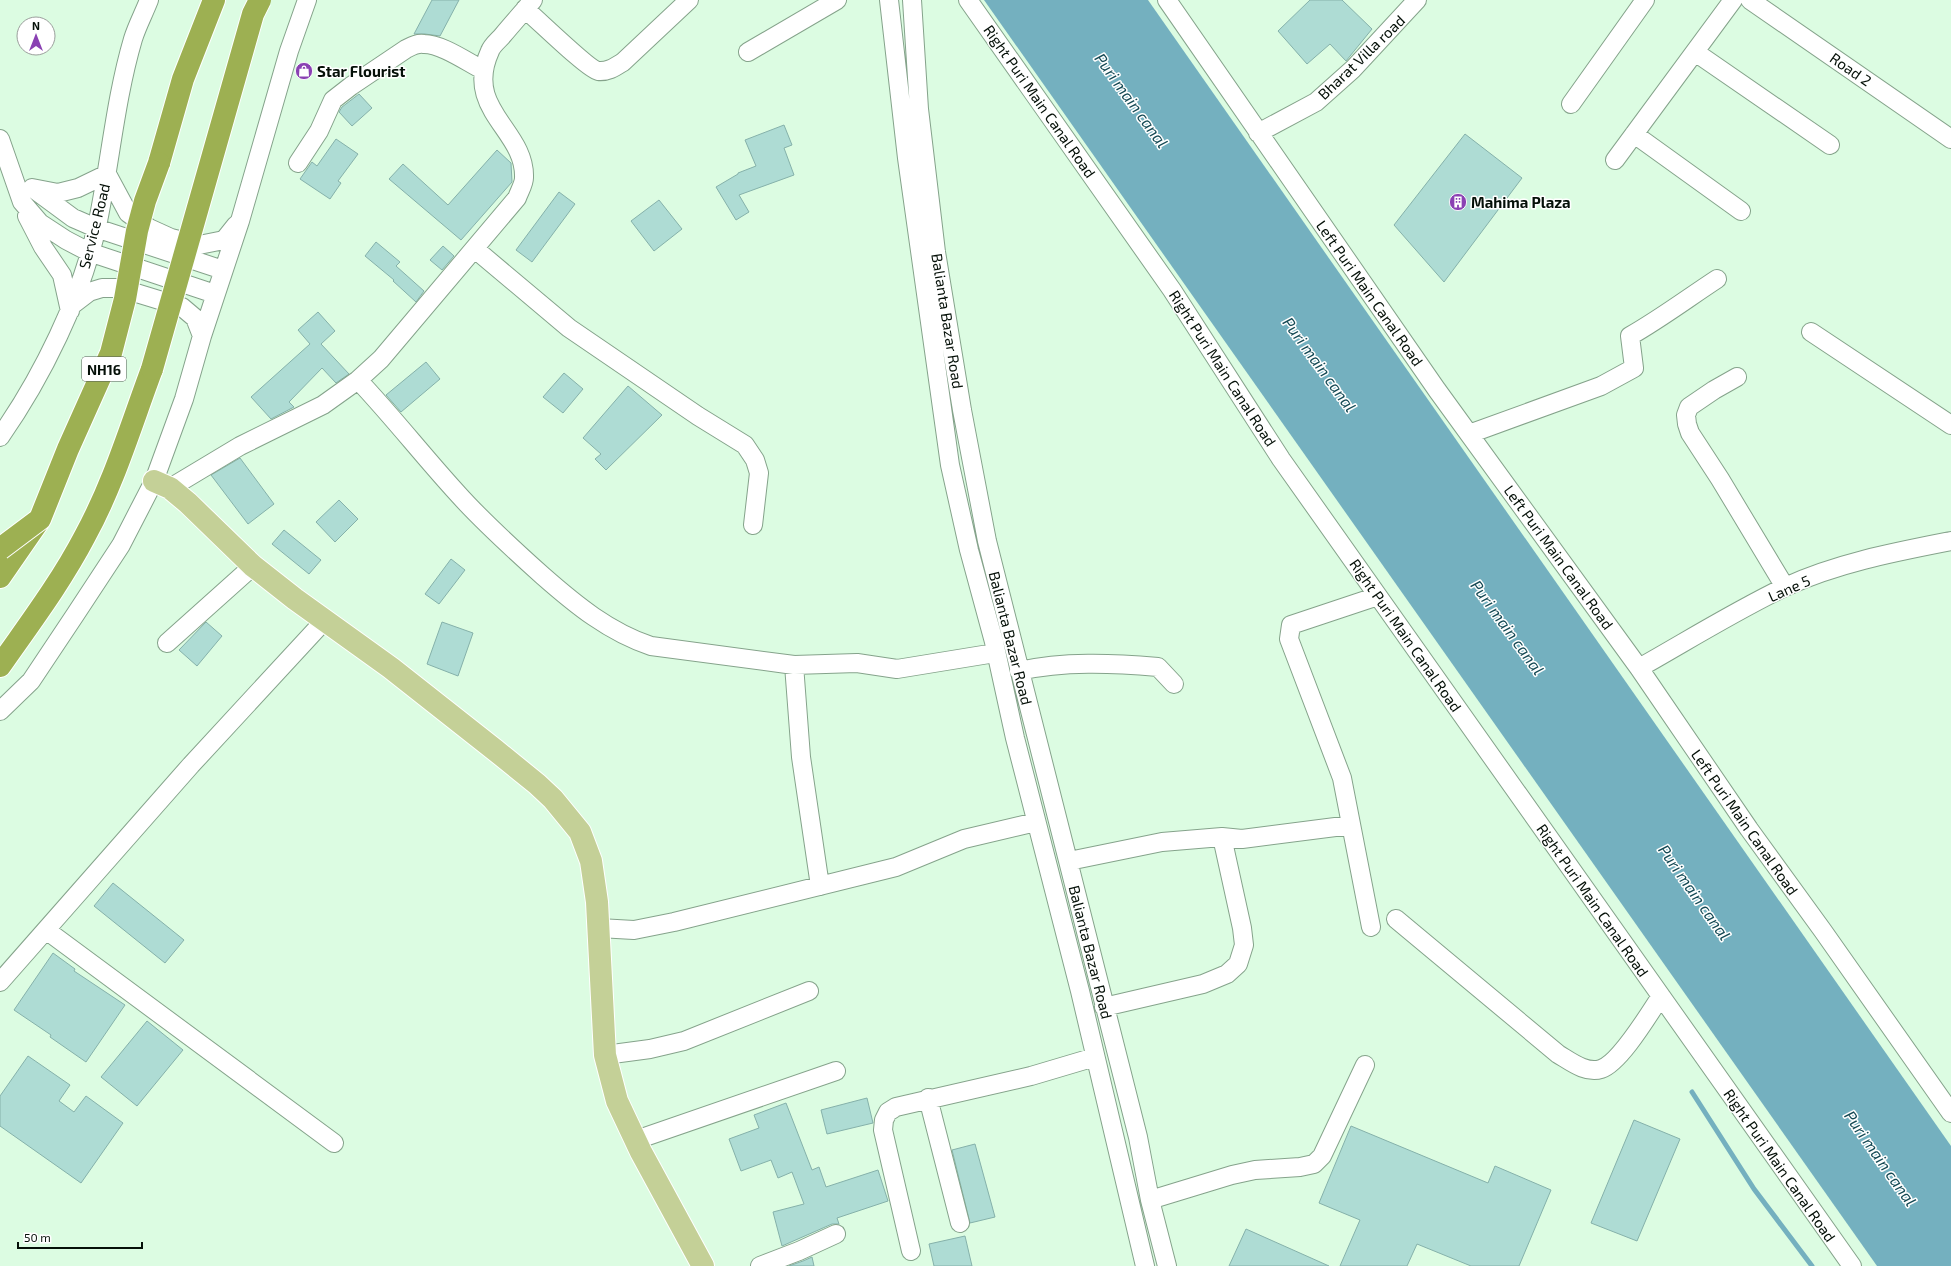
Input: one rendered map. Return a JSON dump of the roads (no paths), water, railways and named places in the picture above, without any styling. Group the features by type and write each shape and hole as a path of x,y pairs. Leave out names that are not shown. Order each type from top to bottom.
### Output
{"highway":[{"name":"NH16","path":"0,577 40,519 68,449 111,353 125,299 137,231 145,201 159,163 183,79 214,0"},
{"name":"NH16","path":"0,666 64,574 86,535 119,463 164,328 252,14 260,0"},
{"path":"0,549 40,519"}],"main road":[{"path":"162,485 239,550 253,566 324,621 390,668 537,784 580,832 591,860 598,928 605,1055 617,1101 703,1266"}],"street":[{"name":"Service Road","path":"0,437 20,408 71,308 96,228 124,76 133,38 149,0"},
{"path":"0,711 31,681 162,485 202,336 240,221 289,51 307,0"},
{"path":"162,485 323,405 358,380 381,359 405,328 475,249 517,198 524,179 522,160 492,112 484,92 483,70 490,50 529,4 584,62 596,70 602,71 613,69 623,62 689,0"},
{"path":"748,52 837,0"},
{"name":"Balianta Bazar Road","path":"889,0 908,166 950,465 969,550 994,642 995,653 1036,822 1096,1057 1145,1266"},
{"name":"Balianta Bazar Road","path":"912,0 919,109 937,259 962,410 986,541 1069,861 1104,1007 1138,1137 1150,1200 1167,1266"},
{"name":"Right Puri Main Canal Road","path":"968,0 1172,290 1281,459 1852,1266"},
{"name":"Left Puri Main Canal Road","path":"1167,0 1258,133 1469,434 1639,668 1749,830 1823,931 1951,1113"},
{"name":"Bharat Villa road","path":"1258,133 1316,102 1353,69 1417,0"},
{"path":"1571,104 1645,0"},
{"path":"1615,160 1734,0"},
{"name":"Road 2","path":"1750,0 1951,139"},
{"path":"298,163 319,131 333,100 406,49 416,44 425,43 483,70"},
{"path":"1695,52 1830,145"},
{"path":"1634,134 1741,211"},
{"path":"0,139 12,173 27,195 40,223 66,240 89,252 215,294"},
{"path":"27,195 58,193 78,188 107,174 128,213 149,228 171,238 199,245 224,240 240,221"},
{"path":"27,195 96,228 223,270"},
{"path":"27,195 30,223 62,275 71,308 89,292 102,288 120,288 182,307 195,318 202,336"},
{"path":"475,249 569,328 692,412 745,445 755,460 759,473 753,525"},
{"path":"1469,434 1601,386 1634,368 1630,336 1659,320 1669,310 1717,279"},
{"path":"1811,332 1951,425"},
{"path":"1737,378 1714,390 1689,407 1686,415 1687,424 1690,433 1720,479 1785,587"},
{"path":"358,380 386,410 434,468 485,522 570,599 597,619 629,639 651,646 794,664 857,663 897,669 995,653"},
{"name":"Lane 5","path":"1639,668 1785,587 1830,570 1894,552 1951,541"},
{"path":"168,643 253,566"},
{"path":"1371,927 1338,766 1289,639 1291,625 1378,596"},
{"path":"0,982 191,765 324,621"},
{"path":"794,664 801,757 820,886"},
{"path":"1019,671 1038,667 1082,664 1128,664 1158,667 1174,684"},
{"path":"598,928 634,930 820,886 896,867 964,838 1036,822"},
{"path":"1069,861 1162,842 1222,837 1242,839 1351,824"},
{"path":"1104,1007 1203,984 1227,974 1238,964 1244,945 1242,928 1222,837"},
{"path":"1396,919 1558,1054 1579,1066 1589,1069 1600,1069 1613,1062 1661,996"},
{"path":"46,930 334,1143"},
{"path":"605,1055 650,1049 684,1041 809,991"},
{"path":"911,1251 883,1130 884,1120 888,1112 896,1107 928,1098 1031,1076 1096,1057"},
{"path":"1150,1200 1232,1174 1255,1170 1300,1167 1314,1164 1322,1156 1365,1065"},
{"path":"636,1140 836,1071"},
{"path":"928,1098 960,1223"},
{"path":"760,1266 799,1252 836,1234"}],"water":[{"name":"Puri main canal","path":"984,0 1148,0 1951,1146 1951,1266 1877,1266"}],"waterway":[{"path":"1692,1092 1754,1189 1812,1266"}],"place":[{"name":"Star Flourist","path":"304,71"},
{"name":"Mahima Plaza","path":"1458,202"}]}
